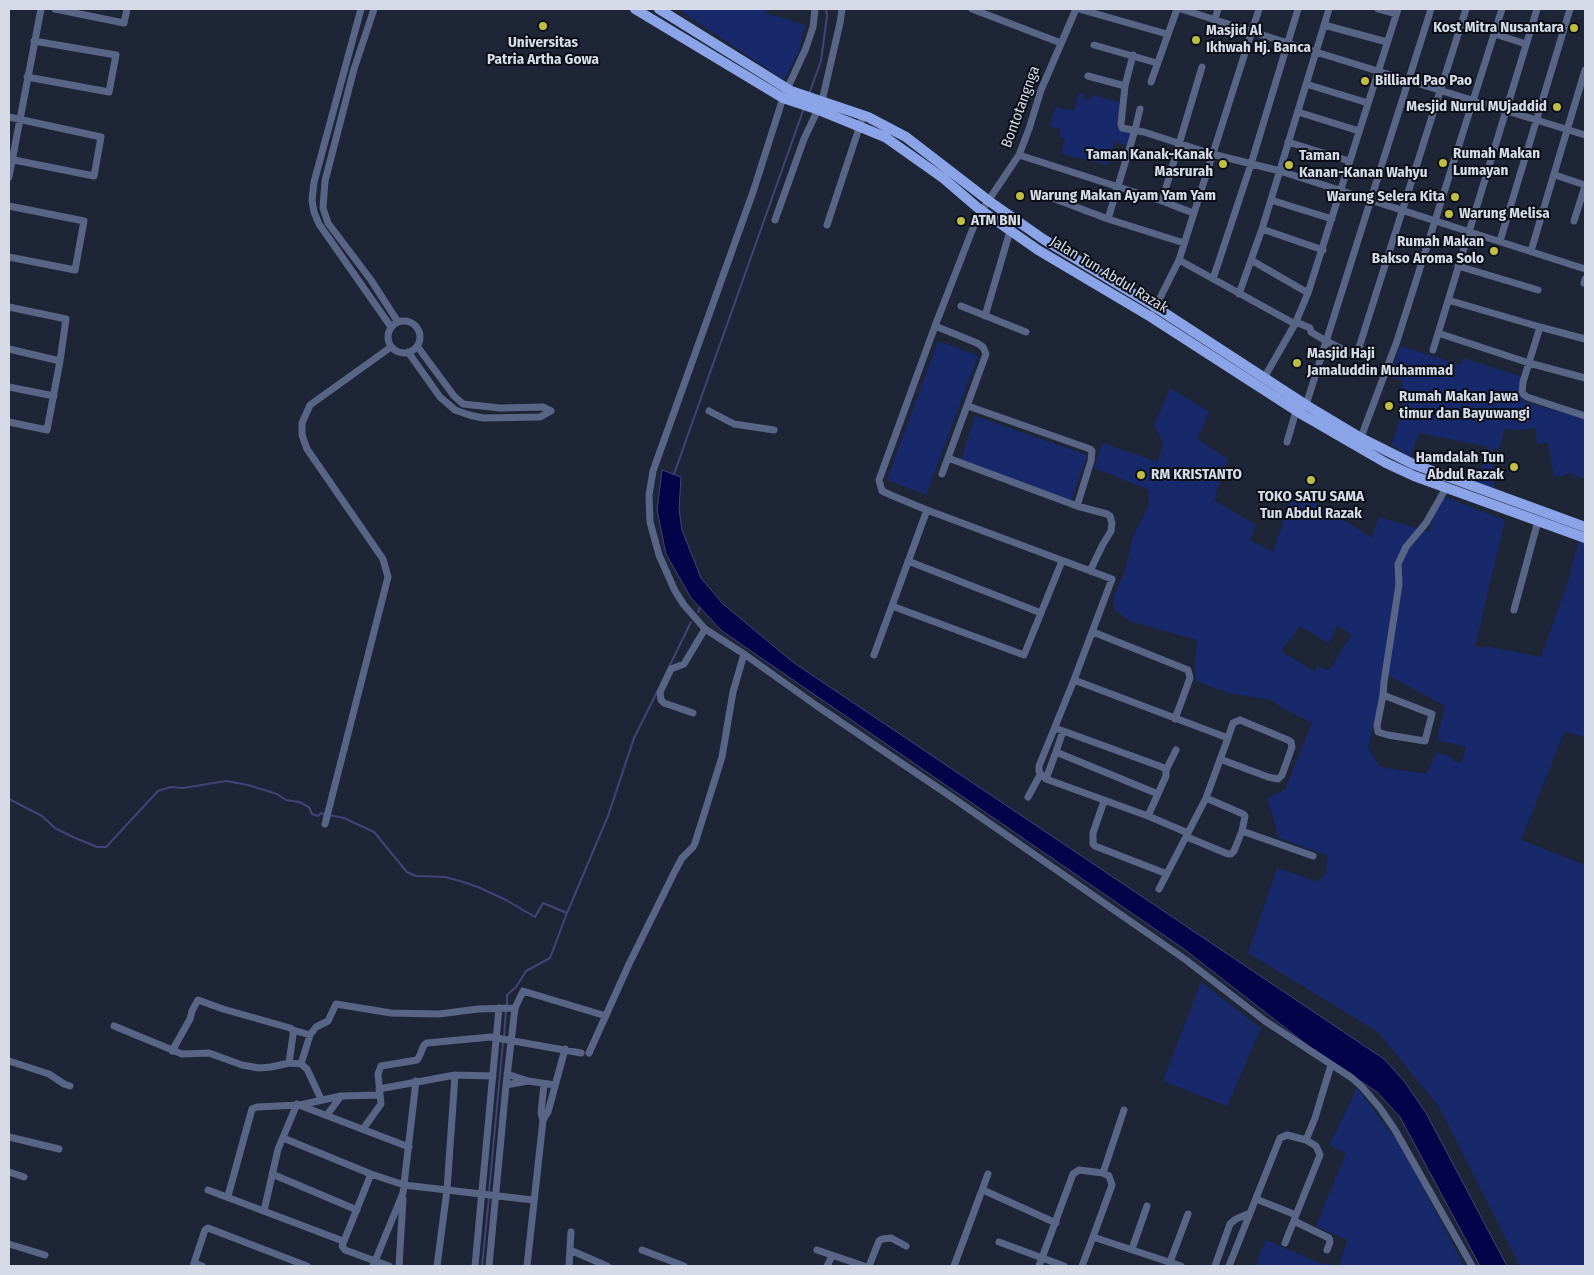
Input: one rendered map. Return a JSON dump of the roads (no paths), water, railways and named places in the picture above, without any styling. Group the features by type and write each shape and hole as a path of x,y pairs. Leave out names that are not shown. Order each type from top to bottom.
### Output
{"main road":[{"path":"635,9 787,95 818,105"},
{"path":"659,9 787,95"},
{"name":"Jalan Tun Abdul Razak","path":"818,105 863,116 906,137 989,201 1296,411 1360,442 1413,464 1585,527"},
{"name":"Jalan Tun Abdul Razak","path":"818,105 858,126 885,137 1038,250 1153,312 1264,378 1404,472 1585,538"}],"street":[{"path":"9,176 10,159 20,120 41,9"},
{"path":"55,9 124,23 127,9"},
{"path":"360,9 314,182 312,200 318,224 391,327"},
{"path":"374,9 354,69 325,181 323,208 328,222 371,280 398,322"},
{"path":"815,9 806,48 774,131 650,482 650,522 659,555 680,598 705,629 744,654 1186,960 1265,1021 1352,1078 1380,1108 1395,1130 1472,1266"},
{"path":"775,220 818,105 842,9"},
{"path":"972,9 1061,43"},
{"path":"995,17 997,9"},
{"path":"1077,9 1168,34"},
{"name":"Bontotangnga","path":"927,510 882,491 879,480 936,326 982,210 1019,155 1041,90 1077,9"},
{"path":"1152,82 1177,9"},
{"path":"1181,9 1585,135"},
{"path":"1215,19 1218,9"},
{"path":"1153,312 1179,260 1192,214 1259,9"},
{"path":"1213,279 1251,164 1298,9"},
{"path":"1239,294 1262,229 1329,9"},
{"path":"1264,378 1296,323 1308,293 1397,12 1378,9"},
{"path":"1306,405 1431,9"},
{"path":"1179,260 1239,294 1296,323 1310,328 1311,332 1326,341 1354,355 1358,354 1466,9"},
{"path":"1360,442 1397,340 1502,9"},
{"path":"1433,350 1537,9"},
{"path":"1500,241 1570,9"},
{"path":"1324,25 1387,42"},
{"path":"1495,34 1526,44"},
{"path":"27,77 109,92 116,55 34,41"},
{"path":"1094,44 1157,63"},
{"path":"1133,55 1125,86 1121,127 1212,154 1280,171 1585,269"},
{"path":"1162,201 1202,67"},
{"path":"1531,251 1585,70"},
{"path":"1088,76 1125,86"},
{"path":"1306,84 1368,103"},
{"path":"1108,219 1136,130 1140,108"},
{"path":"1298,112 1359,131"},
{"path":"827,225 858,126 863,116"},
{"path":"9,117 101,137 94,176 10,159"},
{"path":"1288,142 1349,161"},
{"path":"1019,155 1162,201 1192,214"},
{"path":"1555,175 1585,185 1574,222"},
{"path":"1047,196 1108,219 1184,243"},
{"path":"1271,200 1332,219"},
{"path":"9,206 84,221 75,270 9,257"},
{"path":"1262,229 1323,250"},
{"path":"985,316 1010,231"},
{"path":"1251,260 1308,293"},
{"path":"1458,266 1538,290"},
{"path":"1448,300 1585,339"},
{"path":"961,306 1026,332"},
{"path":"9,307 66,319 47,430 9,422"},
{"path":"408,321 416,327 420,336 417,346 408,352 397,352 391,346 388,339 391,327 398,322 408,321"},
{"path":"936,326 977,343 985,350 985,358 942,474"},
{"path":"1540,327 1522,389 1524,395 1585,416"},
{"path":"1438,333 1529,363 1585,378"},
{"path":"325,824 388,577 383,559 306,449 302,435 302,423 310,405 391,346"},
{"path":"408,352 440,397 455,410 483,418 540,418 551,412 543,407 500,408 463,404 454,396 417,346"},
{"path":"9,349 60,361"},
{"path":"9,387 54,396"},
{"path":"968,406 1090,449 1092,451 1091,461 1077,506"},
{"path":"709,411 734,424 774,430"},
{"path":"1287,442 1296,411"},
{"path":"948,458 1077,506 1110,516 1112,523 1111,531 1090,571"},
{"path":"1383,695 1432,714 1425,741 1381,734 1378,732 1377,726 1399,584 1398,564 1406,547 1426,523 1446,488"},
{"path":"874,655 927,510 1112,579 1038,770 1043,777 1148,816 1231,854 1246,819 1243,814 1206,798"},
{"path":"1514,610 1538,521"},
{"path":"908,561 1041,613"},
{"path":"1020,664 1062,561"},
{"path":"892,606 1024,656"},
{"path":"693,713 664,703 661,700 660,692 671,668 684,664 705,629"},
{"path":"1093,632 1188,670 1190,678 1175,719"},
{"path":"589,1053 629,964 675,871 682,858 695,843 722,757 733,692 744,654"},
{"path":"1074,680 1228,738"},
{"path":"1159,889 1206,798 1220,759 1228,738 1233,723 1240,720 1291,742 1292,747 1282,775 1278,779 1220,759"},
{"path":"1055,728 1166,770"},
{"path":"1028,797 1043,777 1056,752 1063,731"},
{"path":"1148,816 1176,750"},
{"path":"1056,752 1158,794"},
{"path":"1104,801 1093,833 1093,844 1167,874"},
{"path":"1242,831 1313,856"},
{"path":"489,1266 515,1008 523,991 606,1016"},
{"path":"172,1050 190,1019 198,1000 310,1035"},
{"path":"301,1064 310,1035 316,1027 328,1021 336,1004 391,1013 439,1014 515,1008"},
{"path":"475,1266 499,1008"},
{"path":"114,1026 182,1054 209,1053 252,1067 271,1067 289,1063 301,1064 308,1069 321,1099"},
{"path":"289,1063 293,1030"},
{"path":"363,1129 380,1106 378,1074 381,1066 417,1060 425,1044 497,1037 581,1053"},
{"path":"543,1120 548,1112 565,1049"},
{"path":"9,1061 49,1074 70,1086"},
{"path":"1306,1140 1315,1118 1331,1065"},
{"path":"507,1074 528,1081 556,1085"},
{"path":"228,1196 252,1109 260,1106 298,1105 321,1099 380,1092 416,1081 454,1075 493,1076"},
{"path":"437,1266 447,1190 454,1075"},
{"path":"399,1266 404,1189 416,1081"},
{"path":"506,1085 528,1081"},
{"path":"527,1266 543,1120 541,1113 544,1084"},
{"path":"327,1115 341,1096"},
{"path":"298,1105 409,1147"},
{"path":"264,1210 278,1149 298,1105"},
{"path":"1103,1173 1124,1110"},
{"path":"1229,1266 1282,1136 1287,1135 1306,1140 1316,1146 1320,1155 1285,1243"},
{"path":"9,1137 58,1149"},
{"path":"284,1138 404,1189 447,1190 533,1200"},
{"path":"1039,1266 1075,1172 1080,1170 1103,1173 1109,1176 1112,1185 1082,1266"},
{"path":"9,1172 24,1177"},
{"path":"272,1174 356,1210"},
{"path":"371,1174 342,1246 343,1249 374,1264 389,1266"},
{"path":"954,1266 988,1174"},
{"path":"374,1264 404,1189"},
{"path":"208,1190 344,1241"},
{"path":"983,1190 1056,1223"},
{"path":"1256,1200 1295,1218 1329,1238 1330,1242 1327,1250"},
{"path":"1132,1249 1147,1206"},
{"path":"1214,1266 1230,1224 1250,1213"},
{"path":"1170,1262 1188,1214"},
{"path":"202,1266 193,1265 204,1230 208,1228 307,1266"},
{"path":"569,1266 571,1232"},
{"path":"1093,1237 1181,1266"},
{"path":"869,1266 882,1239 891,1238 906,1246"},
{"path":"999,1242 1064,1266"},
{"path":"9,1244 45,1255"},
{"path":"570,1250 607,1266"},
{"path":"642,1250 684,1266"},
{"path":"817,1250 864,1266"},
{"path":"828,1266 832,1256"}],"waterway":[{"path":"809,94 821,61 827,16 826,9"},
{"path":"674,474 804,108"},
{"path":"698,612 700,608"},
{"path":"669,667 691,622"},
{"path":"507,1005 507,995 516,987 526,971 550,958 608,816 634,738 657,692"},
{"path":"9,799 42,816 55,828 97,847 106,847 158,791 171,787 183,788 226,781 248,785 277,794 286,800 299,802 309,807 312,814 318,816 321,813 324,814"},
{"path":"329,815 344,818 374,832 407,872 416,876 445,877 478,887 506,900 535,917 543,903 567,913"},
{"path":"504,1038 506,1010"},
{"path":"489,1192 503,1042"},
{"path":"482,1266 489,1197"}],"place":[{"name":"Universitas Patria Artha Gowa","path":"543,26"},
{"name":"Kost Mitra Nusantara","path":"1574,28"},
{"name":"Masjid Al Ikhwah Hj. Banca","path":"1196,40"},
{"name":"Billiard Pao Pao","path":"1365,81"},
{"name":"Mesjid Nurul MUjaddid","path":"1557,107"},
{"name":"Rumah Makan Lumayan","path":"1443,163"},
{"name":"Taman Kanak-Kanak Masrurah","path":"1223,164"},
{"name":"Taman Kanan-Kanan Wahyu","path":"1289,165"},
{"name":"Warung Makan Ayam Yam Yam","path":"1020,196"},
{"name":"Warung Selera Kita","path":"1455,197"},
{"name":"Warung Melisa","path":"1449,214"},
{"name":"ATM BNI","path":"961,221"},
{"name":"Rumah Makan Bakso Aroma Solo","path":"1494,251"},
{"name":"Masjid Haji Jamaluddin Muhammad","path":"1297,363"},
{"name":"Rumah Makan Jawa timur dan Bayuwangi","path":"1389,406"},
{"name":"Hamdalah Tun Abdul Razak","path":"1514,467"},
{"name":"RM KRISTANTO","path":"1141,475"},
{"name":"TOKO SATU SAMA Tun Abdul Razak","path":"1311,480"}]}
